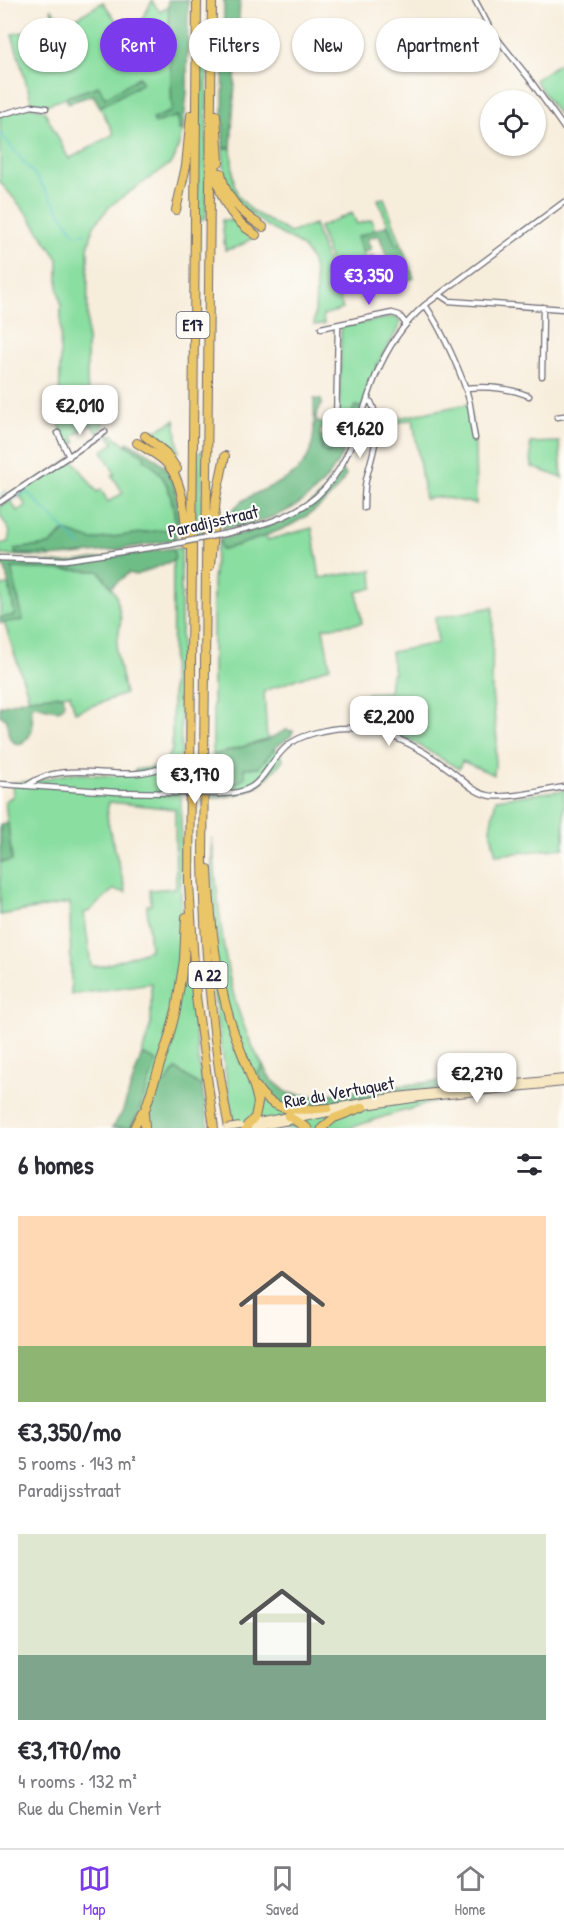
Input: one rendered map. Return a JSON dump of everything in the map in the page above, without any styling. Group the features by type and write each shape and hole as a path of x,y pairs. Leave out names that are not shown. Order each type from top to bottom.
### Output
{"highway":[{"name":"E17","path":"191,559 197,0"},
{"name":"E17","path":"205,555 213,0"},
{"path":"176,210 186,166 196,90"},
{"path":"212,106 216,115 219,159 224,185 234,204 242,213 263,227"},
{"path":"216,115 215,162 222,196 236,219 256,235"},
{"path":"145,436 166,453 178,471 187,519 187,544"},
{"path":"136,443 161,458 174,473 179,489 187,544 191,590"},
{"path":"205,606 209,588 214,511 225,456"},
{"name":"A 22","path":"205,555 203,897 216,1051 228,1128"},
{"name":"A 22","path":"191,559 189,865 196,998 214,1128"},
{"path":"202,820 216,961 228,1014 258,1103 257,1113 247,1126"},
{"path":"145,1128 144,1113 171,1030 180,988 189,865"},
{"path":"242,1057 260,1091 270,1103 281,1108 295,1110 328,1108"},
{"path":"134,1128 157,1074"},
{"path":"322,1128 334,1118 363,1107"},
{"path":"292,1118 307,1128"}],"street":[{"path":"475,0 492,32 564,128"},
{"path":"0,115 32,106 46,108"},
{"name":"Paradijsstraat","path":"0,558 66,560 169,545 228,533 279,518 298,509 320,492 332,478 347,453 384,357 406,324 425,305 564,202"},
{"path":"440,295 449,302 564,309"},
{"path":"425,305 465,388 475,438"},
{"path":"542,376 543,307"},
{"path":"321,328 392,313 399,315 406,324"},
{"path":"336,425 338,325"},
{"path":"465,388 501,389 529,396"},
{"path":"364,508 365,482 374,455 377,433 375,409 371,402 367,401"},
{"path":"557,417 564,416"},
{"path":"0,502 105,432"},
{"path":"58,433 69,457"},
{"path":"0,784 117,792 219,794 240,792 256,784 267,773 282,750 296,739 347,728 397,738 434,758 477,791 488,795 502,796 564,787"},
{"path":"27,785 34,780 72,771 114,774 154,770 167,765"},
{"name":"Rue du Vertuquet","path":"292,1118 328,1108 397,1096 564,1078"},
{"name":"Rue du Vertuquet","path":"228,1128 420,1098 564,1083"}],"green space":[{"path":"168,0 188,0 187,92 183,130 179,130 178,116 155,123 153,119 172,111 171,72 177,72 177,18 169,18"},
{"path":"224,0 240,0 239,18 224,18"},
{"path":"152,1 160,12 169,6 169,18 143,18"},
{"path":"103,2 114,18 100,18 100,72 171,72 172,112 154,119 156,122 178,116 179,129 183,130 175,157 170,164 111,205 94,225 88,248 87,383 90,401 104,425 98,434 91,424 73,437 76,443 68,448 59,424 61,304 58,289 58,259 29,216 0,182 0,115 30,107 44,110 69,159 114,134 100,107 142,82 139,77 105,99 98,87 46,105 32,103 23,72 88,72 88,18 76,18"},
{"path":"51,8 58,18 53,18"},
{"path":"18,33 18,55 12,34"},
{"path":"564,60 564,108 557,113 546,96 546,90 542,90 535,80"},
{"path":"200,72 207,72 206,217 196,224"},
{"path":"224,72 236,72 231,148 223,148"},
{"path":"139,77 143,83 100,107 93,95 68,103 66,97 99,86 105,98"},
{"path":"223,148 231,148 234,184 238,196 252,211 290,233 314,224 343,309 323,315 324,324 314,325 316,286 309,257 299,244 255,218 237,201 226,179"},
{"path":"384,198 401,243 396,245 378,199"},
{"path":"352,213 357,224 372,220 375,230 357,238 365,258 333,271 319,227"},
{"path":"222,220 233,221 254,237 238,247 225,250"},
{"path":"388,225 396,245 401,243 414,278 401,283 397,271 392,272 379,235 367,239 371,249 363,253 357,237"},
{"path":"373,256 377,274 373,275 362,289 358,290 355,271 335,277 333,271"},
{"path":"392,317 400,321 399,328 379,361 362,408 356,406 340,442 330,451 324,452 321,436 334,435 344,426 343,421 339,419 341,327"},
{"path":"314,399 321,400 322,403 316,416 317,422 325,424 320,432 322,449 327,453 336,448 355,406 362,408 347,445 328,476 317,490 287,511 262,521 222,529 229,514 239,504 290,477 301,467 309,454 313,441"},
{"path":"468,404 475,444 476,504 441,497 425,499 413,419 384,426 383,421"},
{"path":"175,420 179,452 169,453 147,435"},
{"path":"112,434 146,456 145,459 165,481 171,498 176,528 92,540 63,532 49,545 15,549 16,554 49,554 49,557 0,555 0,544 8,542 10,532 0,515 0,506 10,500 17,511 26,506 19,494 72,458 97,492 101,489 108,502 123,493 102,451 114,443 108,435"},
{"path":"127,442 154,457 169,473 174,483 180,525 176,525 171,496 164,480 144,459 145,456 126,445"},
{"path":"559,442 562,478 532,467 530,443"},
{"path":"203,450 202,534 195,535 196,455"},
{"path":"342,470 346,475 336,491 308,515 257,539 221,550 220,539 274,524 303,509 317,499"},
{"path":"176,528 176,539 129,548 49,557 48,554 15,554 15,549 49,545 66,531 92,540"},
{"path":"312,528 320,578 372,570 373,588 357,592 362,623 323,628 330,667 264,691 267,740 213,755 213,581 216,551 220,539 222,550 266,536 267,540"},
{"path":"173,548 175,559 172,561 136,575 129,573 111,587 99,571 11,568 23,620 0,623 0,618 15,615 5,567 0,567 0,561 66,563"},
{"path":"181,548 181,937 179,967 187,970 202,1087 176,1069 166,1083 157,1085 145,1117 149,1128 130,1128 138,1113 156,1061 142,1054 151,1024 151,983 71,995 70,903 0,915 0,862 12,860 5,801 13,796 12,783 71,773 111,776 134,774 135,770 163,764 172,750 173,549","holes":["109,802 175,809 176,888 150,890 151,905 147,905 150,950 103,966 91,966 84,913 113,890 126,892 108,823"]},
{"path":"11,568 99,571 116,594 121,619 116,651 125,694 75,712 70,694 29,698 4,622 23,619"},
{"path":"9,585 15,615 0,618 0,586"},
{"path":"493,607 492,692 497,740 494,775 462,761 459,769 413,742 393,734 368,701 367,693 389,692 391,675 394,673 391,652 438,643 435,618"},
{"path":"63,695 64,703 60,709 34,705 31,708 33,724 29,737 20,744 10,739 7,720 0,715 0,706 29,698"},
{"path":"286,730 293,731 291,736 275,748 259,767 244,768 245,777 234,785 213,787 213,755 267,740"},
{"path":"275,748 283,759 262,782 254,788 236,794 214,798 213,787 232,786 244,768 259,767"},
{"path":"564,790 564,848 496,855 490,828 496,799"},
{"path":"8,823 12,861 0,862 0,825"},
{"path":"212,838 221,926 231,984 249,1040 263,1066 257,1074 265,1092 316,1106 447,1088 448,1098 350,1128 235,1128 217,1022 210,952 218,947 212,896"},
{"path":"142,1054 157,1061 138,1113 130,1128 112,1128 122,1113"},
{"path":"263,1066 271,1079 288,1093 312,1096 447,1080 447,1087 301,1107 288,1106 273,1100 265,1092 257,1074"},
{"path":"176,1069 202,1087 209,1127 149,1128 145,1117 157,1085 166,1083"}],"waterway":[{"path":"0,133 38,179 75,234"},
{"path":"78,234 85,233"},
{"path":"0,496 6,491"},
{"path":"12,500 27,492 81,546"}]}
